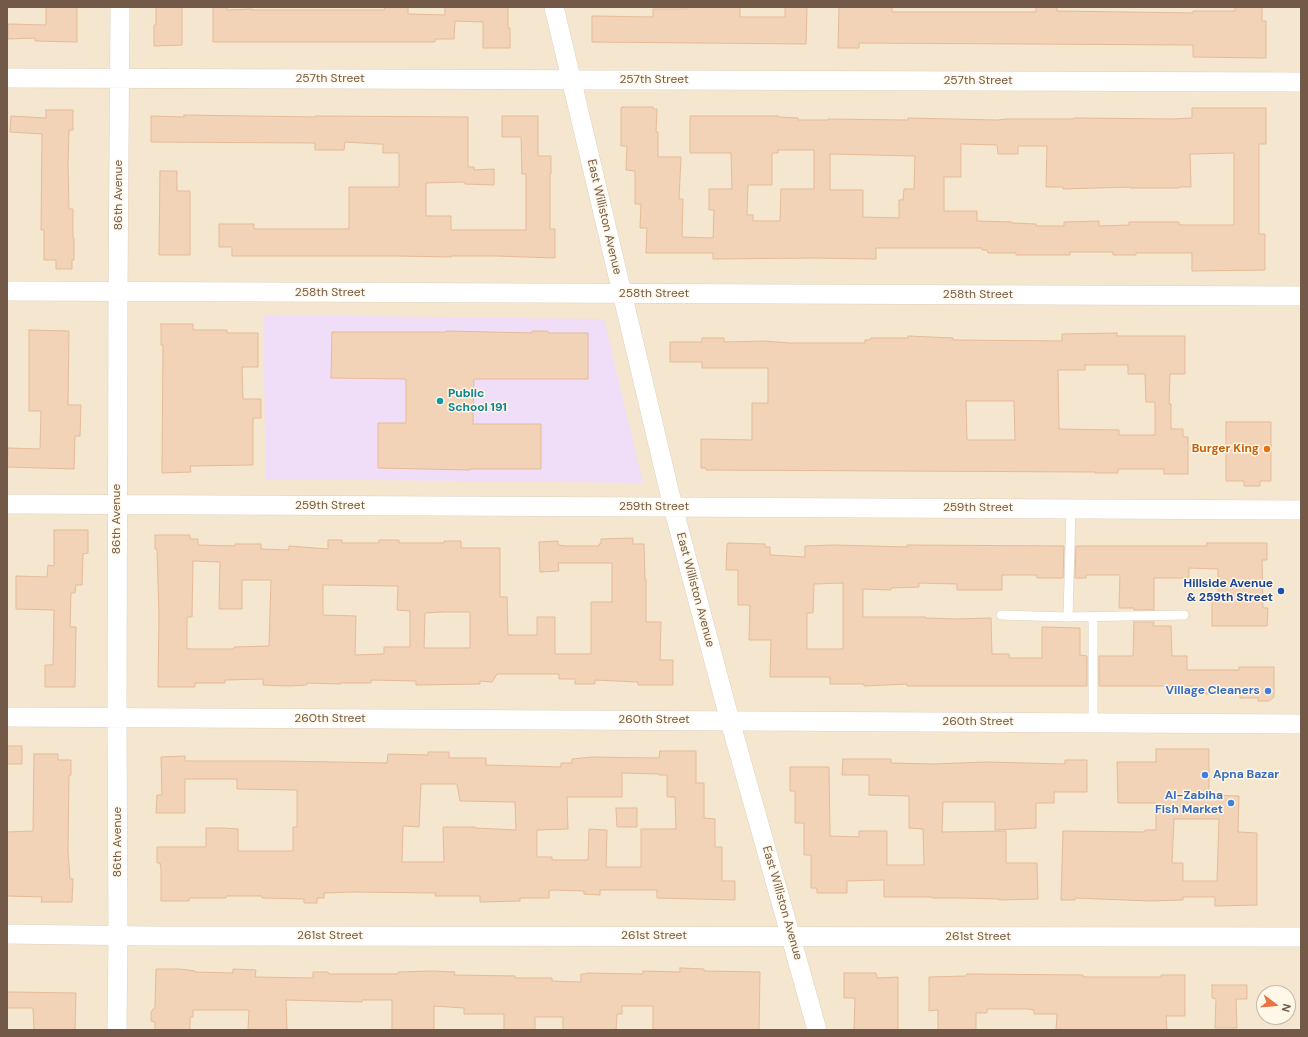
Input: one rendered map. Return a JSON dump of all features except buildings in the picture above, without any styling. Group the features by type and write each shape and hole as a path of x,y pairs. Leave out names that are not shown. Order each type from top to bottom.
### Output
{"street":[{"name":"86th Avenue","path":"117,1030 117,505 120,7"},
{"name":"East Williston Avenue","path":"554,7 673,507 730,721 792,936 817,1030"},
{"name":"257th Street","path":"7,78 1301,82"},
{"name":"258th Street","path":"7,291 1301,296"},
{"name":"259th Street","path":"7,504 1301,510"},
{"name":"260th Street","path":"7,718 1301,724"},
{"name":"261st Street","path":"7,934 150,936 1301,937"}],"lane":[{"path":"1068,617 1071,509"},
{"path":"1000,615 1068,617 1184,615"},
{"path":"1093,617 1093,723"}],"shaded area":[{"path":"7,7 1301,7 1301,1030 7,1030"},
{"path":"263,315 604,319 643,483 266,479"}],"place":[{"name":"Public School 191","path":"440,401"},
{"name":"Burger King","path":"1267,449"},
{"name":"Hillside Avenue & 259th Street","path":"1281,591"},
{"name":"Village Cleaners","path":"1268,691"},
{"name":"Apna Bazar","path":"1205,775"},
{"name":"Al-Zabiha Fish Market","path":"1231,803"}]}
